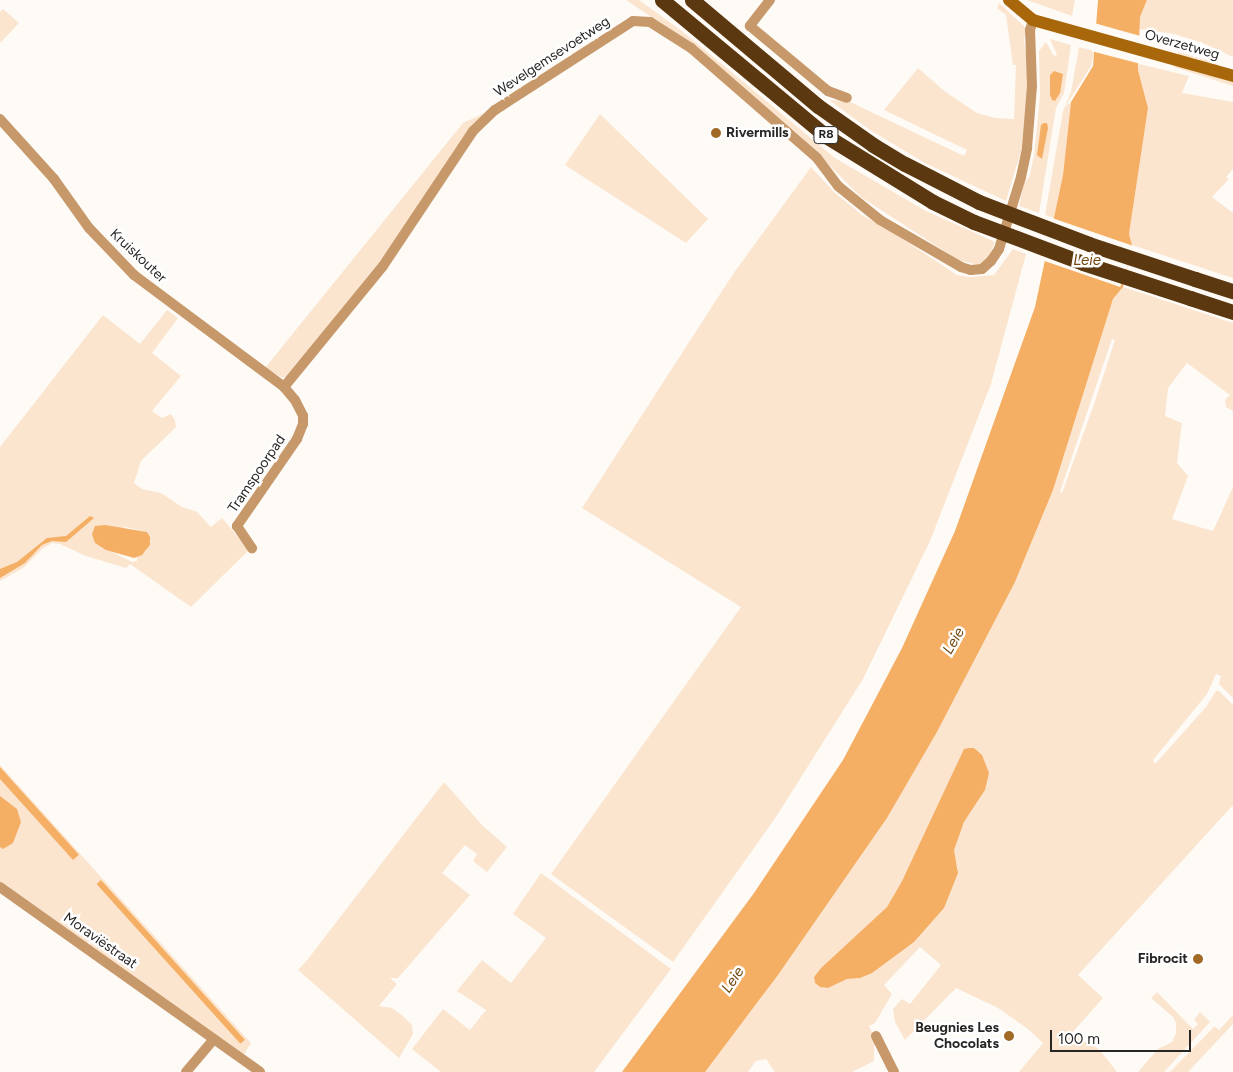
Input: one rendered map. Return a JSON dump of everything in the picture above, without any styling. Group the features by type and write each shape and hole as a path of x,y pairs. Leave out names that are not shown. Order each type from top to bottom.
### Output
{"highway":[{"name":"R8","path":"662,0 826,136 933,202 974,222 1074,260 1233,312"},
{"name":"R8","path":"692,0 818,106 873,145 904,164 979,202 1089,244 1233,291"}],"street":[{"path":"770,0 750,26 828,91 847,98"},
{"path":"1009,0 1034,20"},
{"name":"Overzetweg","path":"1034,20 1175,58 1233,76"},
{"name":"Wevelgemsevoetweg","path":"284,387 383,266 473,131 495,110 633,21 650,22 691,48 817,158 838,186 880,220 961,267 971,270 982,269 991,261 999,249 1019,184 1027,148 1032,86 1030,30 1034,20"},
{"name":"Kruiskouter","path":"0,119 54,179 89,228 134,274 284,387"},
{"name":"Tramspoorpad","path":"252,548 237,526 279,468 303,424 300,407 284,387"},
{"name":"Moraviëstraat","path":"0,887 260,1072"},
{"path":"876,1036 894,1072"},
{"path":"186,1072 214,1039"}],"shaded area":[{"path":"626,0 639,0 682,31 835,158 924,210 995,242 987,260 978,265 958,260 861,197 799,135 678,35"},
{"path":"1027,0 1075,0 1072,16"},
{"path":"1147,0 1233,0 1233,57 1203,43 1174,34 1139,29 1140,17"},
{"path":"999,3 1026,28 1024,40 1028,70 1025,138 1006,201 925,163 870,130 829,100 848,101 964,156 967,150 884,110 918,68 943,90 977,113 995,118 1014,119 1016,65 1013,65 1006,15 997,8"},
{"path":"3,9 19,23 0,43 0,12"},
{"path":"1050,39 1071,45 1064,93 1056,108 1039,213 1019,206 1024,182 1029,178 1034,156 1040,95 1039,51 1046,42 1054,56 1057,55"},
{"path":"1079,47 1094,51 1091,66 1065,107 1071,102 1063,175 1054,218 1045,215 1063,111 1071,92"},
{"path":"1178,52 1214,62 1221,67 1178,55"},
{"path":"1139,64 1189,76 1182,93 1233,102 1233,169 1226,177 1229,179 1212,197 1233,213 1233,278 1132,245 1129,234 1148,108 1138,70"},
{"path":"1175,65 1220,77 1233,82 1233,86 1174,67"},
{"path":"485,113 400,237 344,309 286,377 281,377 265,368 463,123"},
{"path":"600,114 708,219 686,243 565,165"},
{"path":"811,167 834,192 862,215 886,228 957,275 970,277 994,275 1013,249 1026,254 991,384 930,541 863,679 776,817 673,962 551,874 741,607 582,508 733,274"},
{"path":"1123,287 1233,323 1233,411 1226,407 1225,400 1230,395 1187,363 1168,388 1165,416 1182,423 1177,463 1188,476 1172,519 1213,531 1233,487 1233,698 1219,684 1221,676 1216,674 1207,694 1153,760 1155,764 1206,707 1216,691 1219,691 1233,705 1233,805 1078,975 1103,998 1071,1034 1099,1049 1117,1072 1019,1072 1043,1043 1028,1029 998,1008 956,988 905,1040 895,1022 893,1009 902,999 910,1004 941,965 920,947 884,985 892,994 875,1023 869,1026 877,1044 874,1046 874,1061 852,1072 775,1072 766,1059 756,1061 748,1072 705,1072 778,975 887,818 937,732 1015,582 1053,490 1113,299","holes":["1112,339 1115,340 1062,493 1060,492","964,750 985,790 964,822 953,850 958,869 927,926 914,942 860,978 847,979 828,988 820,987 815,983 814,977 821,968 887,907 902,881"]},
{"path":"167,310 178,318 152,353 181,376 152,411 162,418 171,414 175,420 176,427 141,461 134,483 142,489 161,493 182,507 197,512 211,527 222,518 249,550 191,607 130,564 126,568 86,556 60,544 52,543 42,549 23,568 0,581 0,447 103,315 140,344","holes":["125,527 147,532 151,541 146,551 137,557 137,561 132,562 95,543"]},
{"path":"0,765 251,1043 244,1054 0,885"},
{"path":"444,782 483,826 507,847 487,872 473,861 477,854 465,845 442,873 470,895 398,978 390,978 397,984 379,1006 392,1008 412,1025 413,1034 399,1058 298,970"},
{"path":"541,873 671,969 594,1072 441,1072 412,1049 443,1009 470,1030 486,1010 457,991 482,960 511,983 546,938 513,914"},
{"path":"1157,992 1193,1029 1198,1024 1194,1020 1200,1012 1210,1022 1164,1072 1138,1072 1158,1049 1172,1042 1176,1033 1176,1023 1173,1017 1151,998"},
{"path":"1233,1015 1233,1024 1188,1072 1170,1072 1214,1026 1219,1030"}],"water":[{"name":"Leie","path":"1098,0 1147,0 1140,17 1138,70 1148,108 1129,234 1132,245 1123,287 1113,299 1053,490 1015,582 937,732 887,818 778,975 705,1072 622,1072 754,893 843,760 902,648 955,531 1035,307 1063,175 1071,102 1093,66"},
{"path":"1054,71 1063,74 1060,93 1055,101 1052,100 1050,95 1050,75"},
{"path":"1047,123 1048,128 1042,159 1037,155 1041,125"},
{"path":"90,516 94,518 66,542 52,541 42,545 25,563 0,578 0,569 17,562 47,538 66,536"},
{"path":"105,525 147,532 150,537 150,545 142,555 134,558 106,550 95,543 92,534 95,526"},
{"path":"974,748 982,755 989,773 985,790 964,822 954,850 958,873 944,908 914,942 872,973 860,978 847,979 828,988 820,987 815,983 814,977 821,968 887,907 902,881 964,749"},
{"path":"0,767 79,855 73,860 0,779"},
{"path":"0,796 17,809 21,822 13,843 3,849 0,847"},
{"path":"101,880 245,1040 240,1044 97,884"}],"pier":[{"path":"1094,23 1144,37 1141,64 1091,51"},
{"path":"1052,218 1134,246 1120,287 1038,259"}],"place":[{"name":"Rivermills","path":"716,133"},
{"name":"Fibrocit","path":"1198,959"},
{"name":"Beugnies Les Chocolats","path":"1009,1036"}]}
